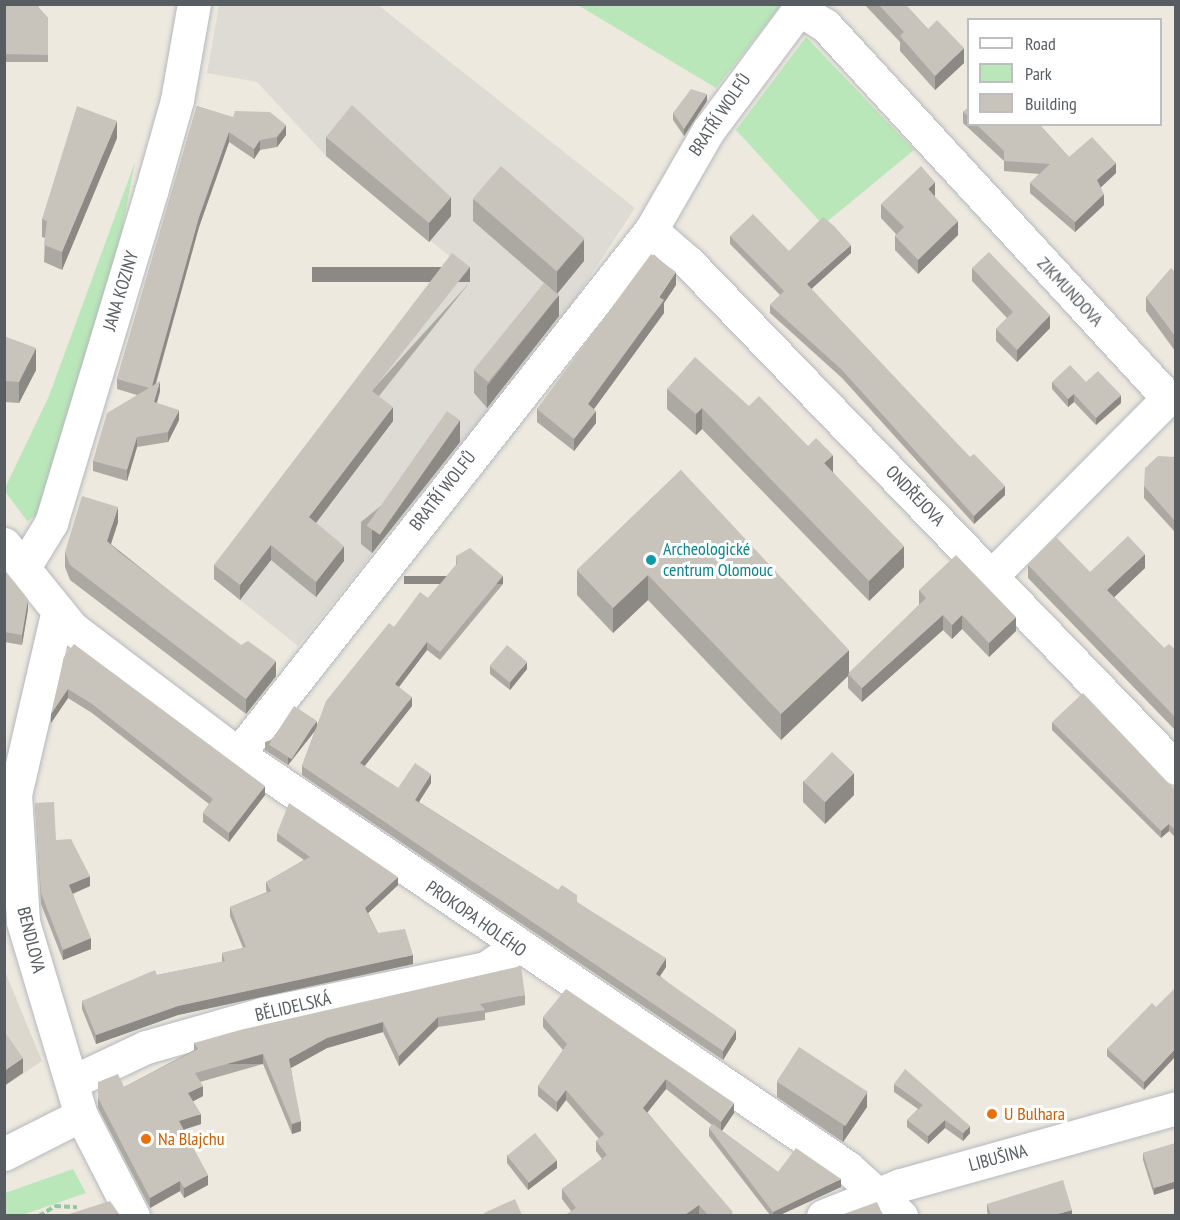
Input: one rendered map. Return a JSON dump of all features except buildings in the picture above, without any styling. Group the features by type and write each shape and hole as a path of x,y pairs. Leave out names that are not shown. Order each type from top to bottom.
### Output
{"street":[{"name":"JANA KOZINY","path":"14,557 51,523 172,121 194,4"},
{"name":"BRATŘÍ WOLFŮ","path":"238,754 651,230 708,131 799,9"},
{"name":"ZIKMUNDOVA","path":"799,9 825,25 1168,398 992,575"},
{"name":"ONDŘEJOVA","path":"651,230 992,575 1176,768"},
{"name":"PROKOPA HOLÉHO","path":"14,557 57,614 238,754 516,947 847,1167 901,1215"},
{"name":"BENDLOVA","path":"57,614 15,794 16,861 23,922 81,1115 133,1215"},
{"name":"BĚLIDELSKÁ","path":"72,1082 146,1047 262,1014 486,968 516,947"},
{"name":"LIBUŠINA","path":"823,1215 876,1194 1176,1108"},
{"path":"4,1154 81,1115"}],"path":[{"path":"39,1215 55,1206 76,1207"}],"shaded area":[{"path":"219,5 378,5 635,208 562,319 298,646 214,579 458,263 326,156 257,82 207,73"},
{"path":"4,969 42,1061 5,1086 4,1086"}],"green space":[{"path":"578,5 781,5 716,88"},
{"path":"806,37 914,150 823,225 736,130"},
{"path":"135,162 115,267 38,514 27,521 4,490 49,396"},
{"path":"73,1169 86,1193 22,1215 5,1215 5,1193"}],"place":[{"name":"Archeologické centrum Olomouc","path":"651,560"},
{"name":"U Bulhara","path":"992,1114"},
{"name":"Na Blajchu","path":"146,1139"}]}
